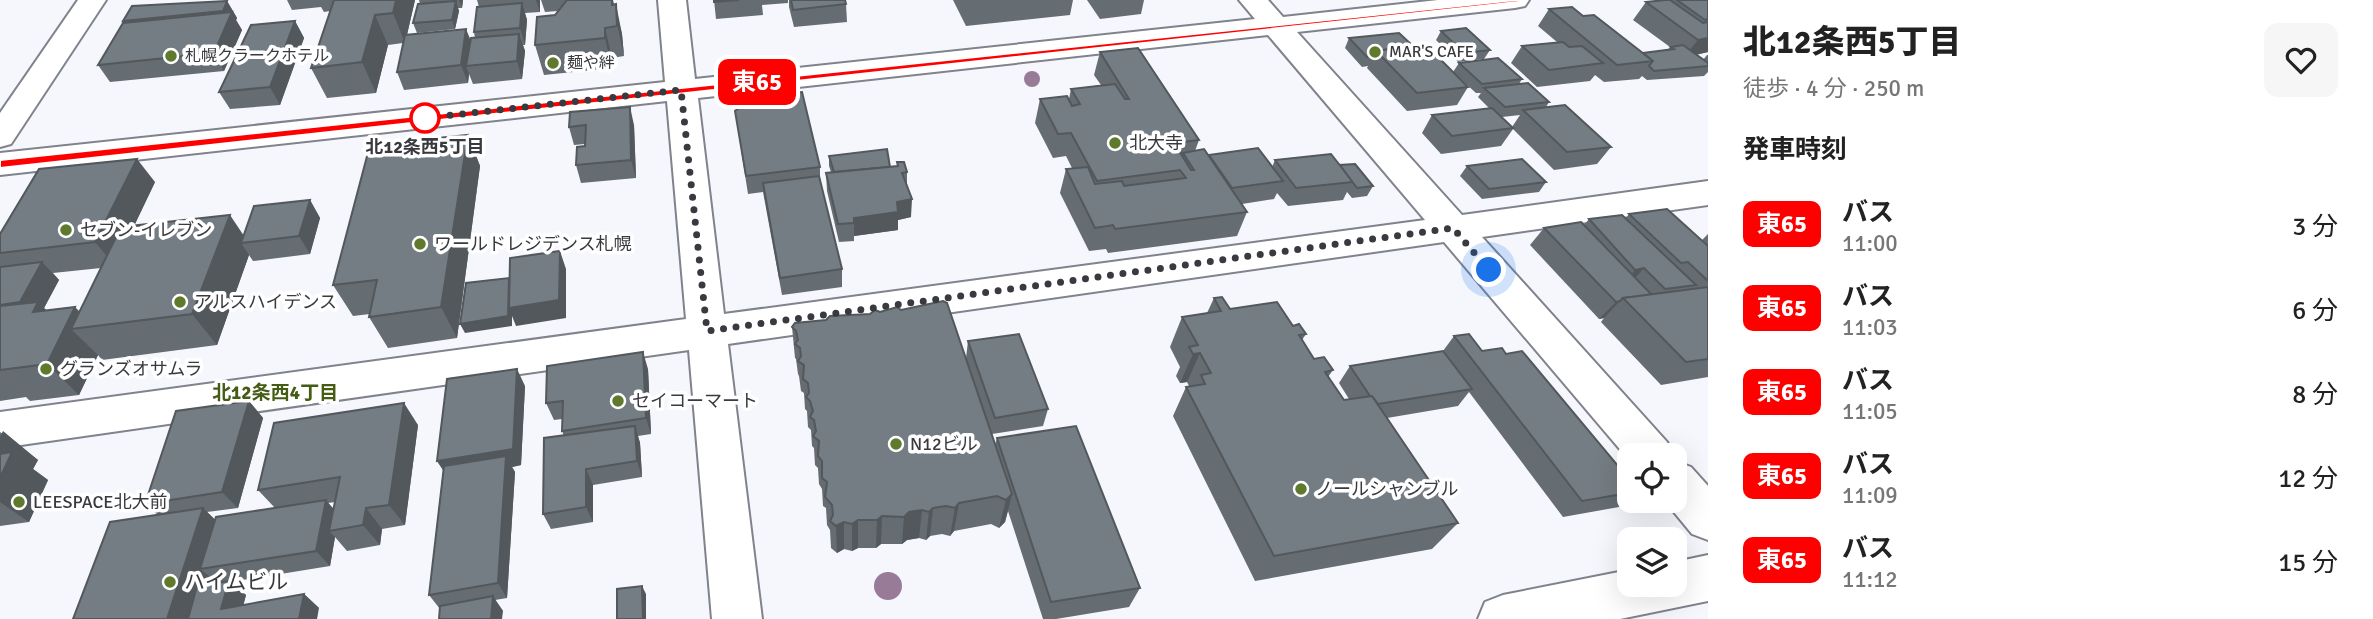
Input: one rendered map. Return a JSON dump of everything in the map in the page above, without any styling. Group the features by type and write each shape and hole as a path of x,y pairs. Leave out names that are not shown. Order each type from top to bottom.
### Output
{"street":[{"path":"0,137 92,0"},
{"path":"671,0 737,619"},
{"path":"0,164 681,90 1265,13 1515,0"},
{"path":"1265,13 1641,443"},
{"path":"0,430 1708,193"},
{"path":"1687,495 1708,519"},
{"path":"1503,619 1708,578"}],"building":[{"path":"334,0 396,0 393,13 375,15 362,62 311,68"},
{"path":"567,0 612,0 612,5 616,4 617,26 605,28 605,38 535,45 537,17 555,15"},
{"path":"791,0 845,0 846,4 793,10"},
{"path":"1670,0 1703,23 1708,22 1708,38 1698,40 1646,2"},
{"path":"1677,0 1708,0 1708,19 1705,20"},
{"path":"227,1 223,11 123,21 132,6"},
{"path":"456,1 452,20 413,23 418,4"},
{"path":"522,3 520,28 474,32 477,7"},
{"path":"1572,7 1583,16 1594,15 1653,61 1617,65 1549,9"},
{"path":"232,12 214,53 98,65 123,23"},
{"path":"295,21 270,87 219,92 251,25"},
{"path":"1466,28 1490,50 1464,53 1441,31"},
{"path":"466,29 461,65 397,72 405,35"},
{"path":"1399,33 1413,46 1376,51 1373,56 1367,57 1349,38"},
{"path":"519,34 517,61 466,66 471,38"},
{"path":"1563,42 1569,47 1582,46 1603,63 1549,70 1522,46"},
{"path":"1425,44 1468,87 1417,93 1376,51"},
{"path":"1683,45 1708,63 1708,66 1654,71 1649,66 1653,61 1643,53 1674,49 1671,47"},
{"path":"1138,48 1199,140 1174,143 1191,170 1194,170 1183,153 1204,149 1247,212 1115,229 1113,225 1095,228 1066,169 1088,167 1095,184 1122,181 1124,186 1186,178 1180,170 1097,181 1071,133 1058,134 1040,99 1067,96 1072,106 1080,104 1071,89 1115,84 1125,99 1129,99 1100,52"},
{"path":"1498,58 1522,79 1482,84 1459,63"},
{"path":"1528,83 1549,102 1505,107 1484,88"},
{"path":"802,92 820,167 746,176 735,111 754,97"},
{"path":"1565,105 1611,147 1567,152 1523,110"},
{"path":"630,107 631,160 576,165 577,147 585,146 586,125 569,127 570,112"},
{"path":"1492,108 1513,128 1452,136 1432,115"},
{"name":"ワールドレジデンス札幌","path":"468,135 441,307 369,317 377,280 333,285 370,145"},
{"path":"1258,148 1283,181 1232,188 1209,155"},
{"path":"887,149 890,167 834,172 829,156"},
{"path":"1331,154 1353,182 1296,188 1275,160"},
{"path":"137,159 95,242 0,253 0,234 39,169"},
{"path":"1522,159 1546,182 1489,189 1467,166"},
{"path":"897,162 904,162 907,172 902,173 912,199 897,202 898,212 854,218 854,223 838,224 826,173 898,166"},
{"path":"1355,164 1373,186 1357,188 1340,165"},
{"path":"819,176 842,269 780,278 763,183"},
{"path":"310,200 299,236 241,243 254,206"},
{"path":"1667,209 1708,246 1708,281 1688,262 1681,263 1629,214"},
{"path":"230,215 192,314 71,329 121,227"},
{"path":"1622,215 1696,285 1665,289 1644,268 1635,270 1589,219"},
{"path":"1581,222 1652,295 1623,298 1616,302 1544,228"},
{"path":"560,251 559,300 509,308 510,258"},
{"path":"42,262 20,302 0,305 0,267"},
{"path":"509,278 508,316 460,324 466,283"},
{"path":"1708,287 1708,359 1686,362 1623,298"},
{"name":"ノールシャンブル","path":"1222,297 1230,309 1277,302 1293,326 1299,324 1306,334 1299,335 1314,359 1324,357 1333,370 1325,372 1344,400 1372,396 1458,523 1274,556 1186,387 1205,384 1201,375 1211,373 1200,353 1193,354 1189,347 1198,345 1182,317 1221,311 1214,298"},
{"name":"N12ビル","path":"943,301 947,303 1012,494 1006,500 997,496 959,503 955,508 946,506 933,508 929,512 909,512 904,517 882,516 877,520 858,520 852,524 844,522 836,526 830,521 833,515 832,505 825,497 827,482 822,478 822,461 818,456 819,441 813,436 816,431 814,420 810,417 813,411 806,397 809,393 808,383 803,379 804,365 798,361 801,356 800,348 795,344 798,340 792,327 795,323 826,320 830,316 870,314 875,310 880,312 897,307 901,310"},
{"path":"38,302 33,312 75,307 47,364 0,370 0,306"},
{"path":"1019,334 1048,409 995,418 968,341"},
{"path":"1469,334 1482,351 1502,348 1506,354 1522,351 1617,465 1617,495 1582,501 1454,336"},
{"path":"1443,351 1472,389 1378,404 1350,366"},
{"path":"643,352 646,418 562,431 563,401 546,403 547,366"},
{"path":"517,369 513,449 437,461 447,379"},
{"path":"249,401 222,492 145,504 176,411"},
{"path":"404,403 389,505 366,508 363,525 329,531 340,477 258,490 274,423"},
{"path":"635,426 637,461 586,469 586,507 543,514 544,438"},
{"path":"1076,426 1140,588 1051,602 997,438"},
{"path":"12,452 0,478 0,454"},
{"path":"506,456 498,583 429,595 444,466"},
{"path":"326,500 316,551 200,569 216,517"},
{"path":"203,508 167,619 73,619 110,522"},
{"path":"229,581 221,609 304,594 299,619 188,619 197,586"},
{"path":"642,586 643,619 617,619 617,589"},
{"path":"493,596 491,619 439,619 440,606"}],"bus line":[{"name":"東65","path":"0,164 1515,0"}],"place":[{"name":"MAR'S CAFE","path":"1375,52"},
{"name":"札幌クラークホテル","path":"171,56"},
{"name":"麺や絆","path":"553,63"},
{"name":"北12条西5丁目","path":"425,118"},
{"name":"北大寺","path":"1115,143"},
{"name":"セブン-イレブン","path":"66,230"},
{"name":"ワールドレジデンス札幌","path":"420,244"},
{"name":"アルスハイデンス","path":"180,302"},
{"name":"グランズオサムラ","path":"46,369"},
{"name":"セイコーマート","path":"618,401"},
{"name":"N12ビル","path":"896,444"},
{"name":"ノールシャンブル","path":"1301,489"},
{"name":"LEESPACE北大前","path":"19,502"},
{"name":"ハイムビル","path":"170,582"}],"district":[{"name":"北12条西4丁目","path":"275,393"}],"route":[{"path":"425,118 681,90 707,331 1453,228 1489,270"}]}
